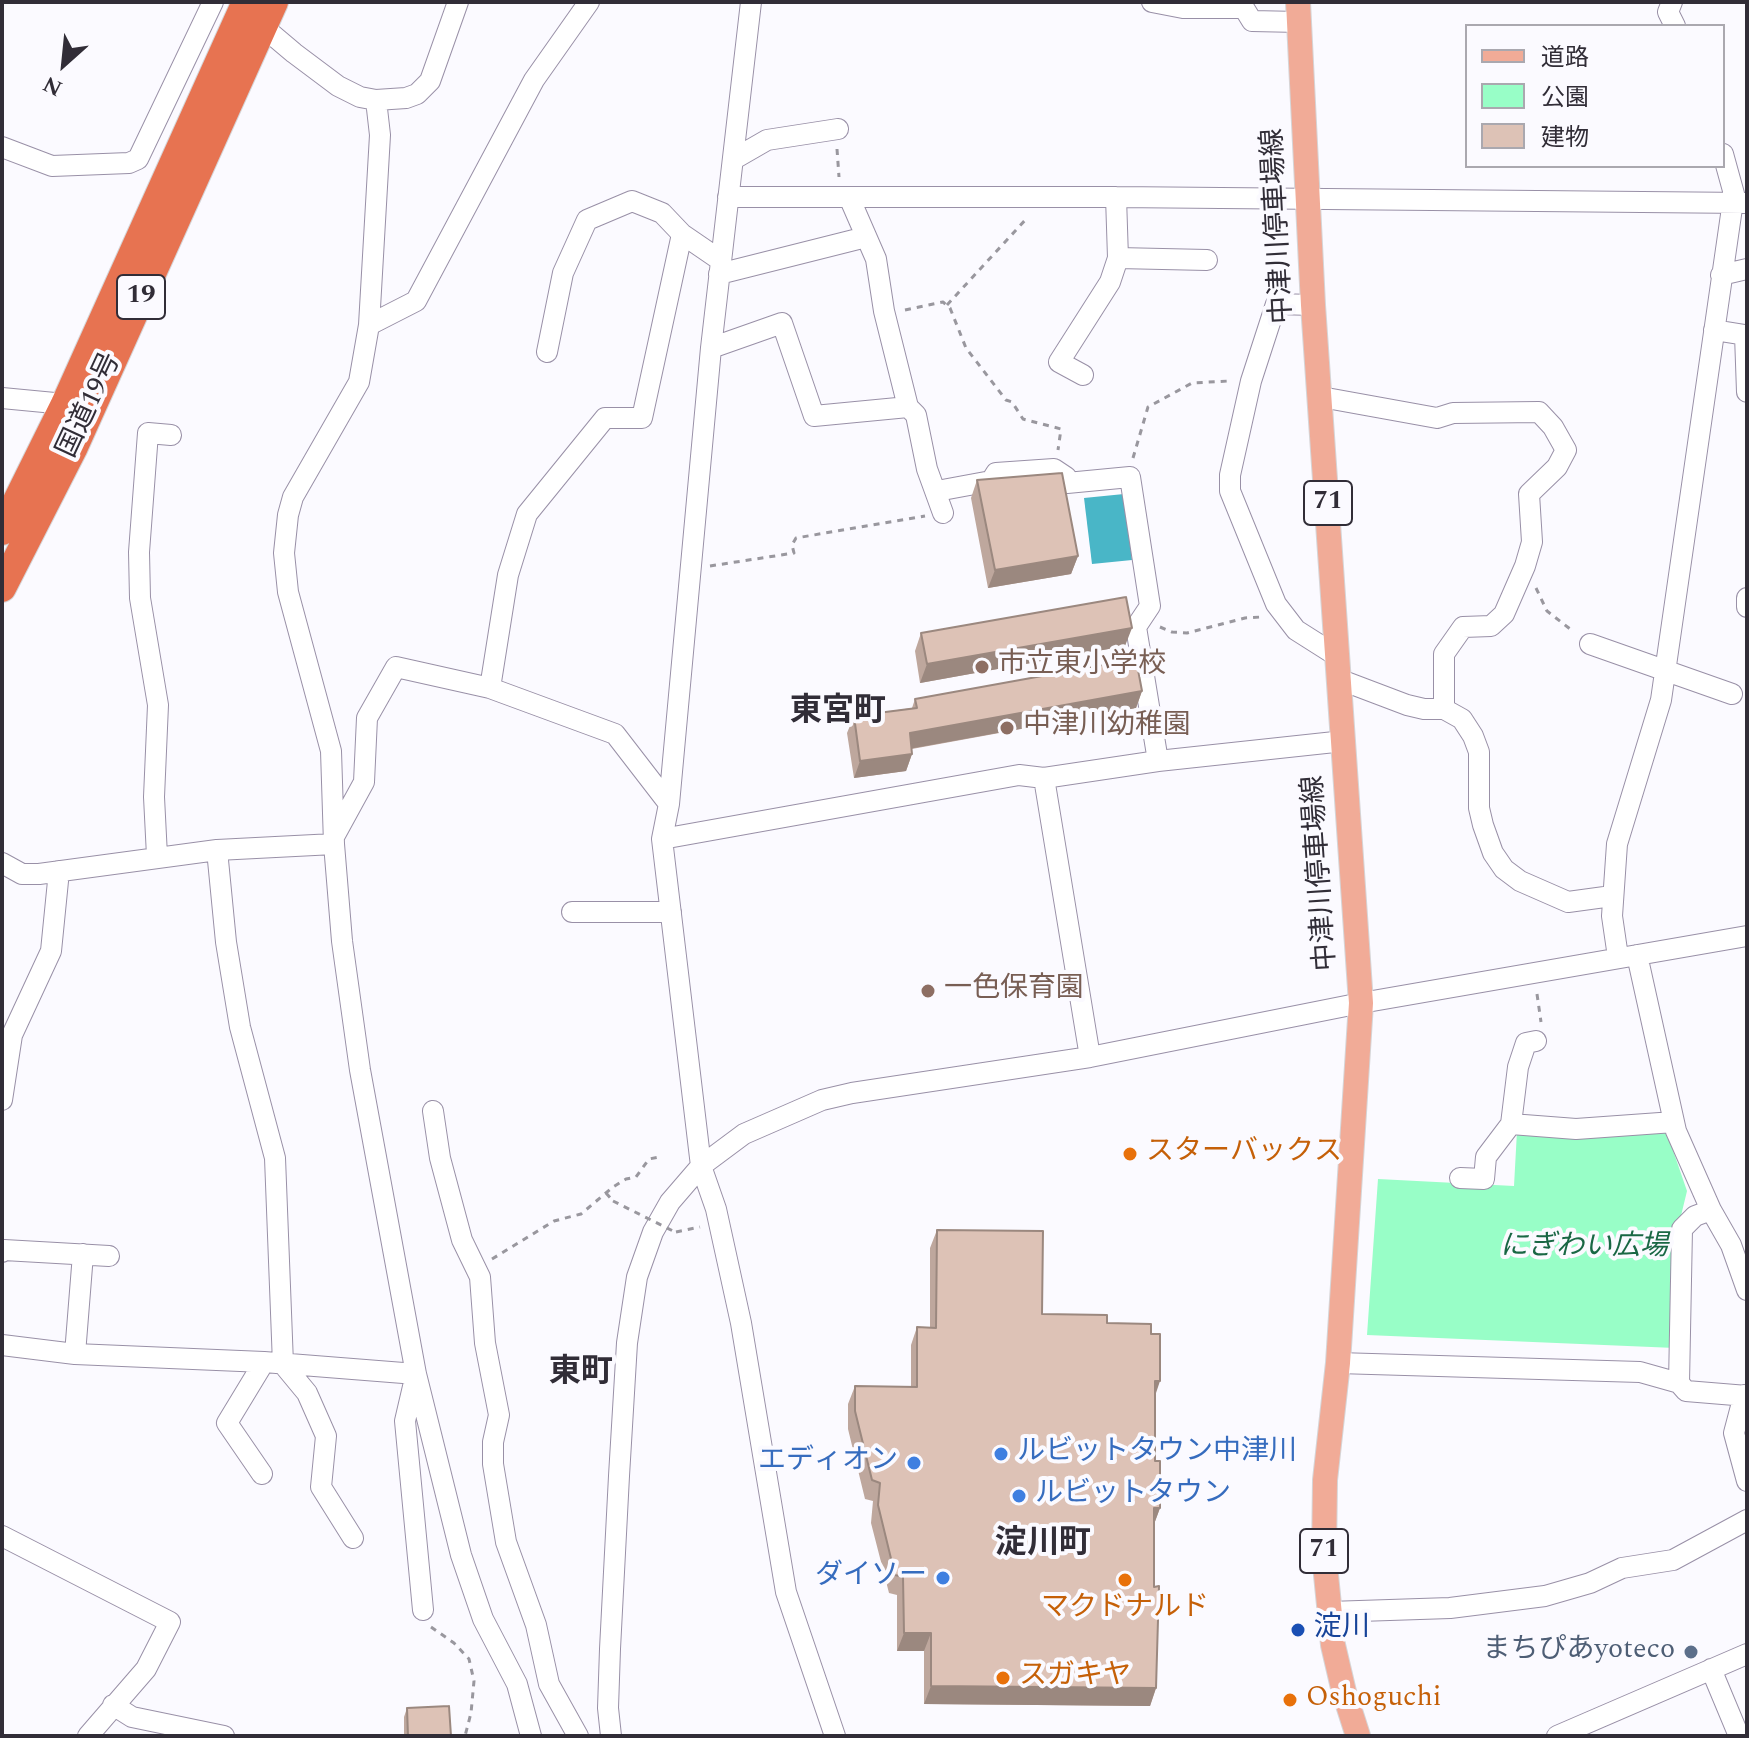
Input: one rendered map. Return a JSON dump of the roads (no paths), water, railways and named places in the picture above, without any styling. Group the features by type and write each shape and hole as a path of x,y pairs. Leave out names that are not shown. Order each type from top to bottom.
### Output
{"highway":[{"name":"国道19号","path":"2,531 258,8"},
{"name":"国道19号","path":"2,588 73,449 258,8"}],"main road":[{"name":"中津川停車場線","path":"1298,12 1313,305 1361,1003 1338,1363 1325,1480 1324,1555 1329,1612 1344,1692 1358,1736"}],"street":[{"path":"2,147 52,166 129,163 138,159 213,2"},
{"path":"258,8 324,77 360,97 376,100 406,98 424,89 430,81 458,2"},
{"path":"369,325 416,301 534,80 589,2"},
{"path":"751,2 719,267 669,804 662,839 701,1166 716,1209 741,1323 786,1592 835,1736"},
{"path":"1152,2 1183,8 1244,8 1252,21 1298,12"},
{"path":"1672,2 1668,12 1674,24"},
{"path":"376,100 380,135 369,325 359,382 293,497 284,553 288,592 331,751 342,941 360,1070 416,1374 461,1555 483,1619 517,1684 531,1736"},
{"path":"734,159 767,140 838,129"},
{"path":"1725,161 1739,203 1721,275 1665,670 1656,715 1617,844 1612,896 1674,1122 1711,1210 1739,1242 1747,1290"},
{"path":"728,197 1739,203"},
{"path":"846,197 876,259 884,311 908,407 916,415 927,469 943,513"},
{"path":"1083,375 1059,362 1110,282 1118,258 1116,197"},
{"path":"547,352 563,273 587,220 632,201 662,213 719,267"},
{"path":"490,688 508,575 527,514 605,418 642,418 682,234"},
{"path":"719,267 866,237"},
{"path":"1118,258 1207,260"},
{"path":"1721,275 1747,269"},
{"path":"1313,305 1276,304 1251,381 1230,475 1230,491 1276,604 1296,630 1339,668 1407,705 1444,709 1462,719 1479,752 1479,808 1483,825 1493,853 1504,869 1520,881 1568,902 1612,896"},
{"path":"711,348 782,323 814,416 908,407"},
{"path":"1714,330 1746,335 1747,392"},
{"path":"1321,397 1437,418 1453,413 1539,412 1553,427 1566,450 1557,467 1529,494 1532,542 1504,614 1491,626 1463,627 1444,654 1444,709"},
{"path":"2,398 65,404"},
{"path":"157,856 154,797 158,705 140,598 139,552 148,433 171,435"},
{"path":"937,491 991,481 996,473 1054,469 1066,477 1067,483 1130,477 1150,606 1136,627 1158,761"},
{"path":"1747,598 1747,607"},
{"path":"1590,644 1732,694"},
{"path":"334,840 364,782 367,718 396,667 490,688 615,734 669,804"},
{"path":"662,839 1019,775 1044,778 1158,761 1344,741"},
{"path":"1044,778 1090,1057"},
{"path":"2,863 22,874 157,856 334,840"},
{"path":"217,850 226,942 240,1027 275,1158 274,1363 227,1423 262,1474"},
{"path":"2,1100 14,1027 51,951 59,871"},
{"path":"572,912 671,912"},
{"path":"611,1736 608,1708 611,1621 627,1343 635,1290 653,1232 670,1202 701,1166 744,1134 822,1100 852,1093 1090,1057 1361,1003 1747,936"},
{"path":"1460,1178 1484,1179 1486,1157 1511,1124 1518,1067 1526,1043 1536,1041"},
{"path":"433,1111 440,1158 462,1240 480,1277 485,1343 499,1415 493,1442 493,1464 506,1542 536,1625 549,1684 578,1736"},
{"path":"1511,1124 1576,1129 1674,1122"},
{"path":"1679,1383 1682,1229 1695,1216 1711,1210"},
{"path":"2,1252 109,1256"},
{"path":"75,1354 83,1254"},
{"path":"2,1345 75,1354 274,1363 416,1374"},
{"path":"274,1363 307,1393 326,1436 321,1487 353,1538"},
{"path":"1338,1363 1640,1372 1679,1383 1686,1391 1745,1395 1734,1433 1747,1481"},
{"path":"416,1374 405,1421 423,1610"},
{"path":"1329,1612 1450,1608 1545,1596 1590,1583 1622,1568 1673,1560 1747,1520"},
{"path":"2,1536 170,1622 146,1669 88,1736"},
{"path":"1557,1736 1747,1654"},
{"path":"1711,1669 1739,1736"},
{"path":"113,1705 132,1717 224,1736"}],"water":[{"path":"1124,494 1132,560 1092,564 1084,498"}],"place":[{"name":"市立東小学校","path":"982,667"},
{"name":"中津川幼稚園","path":"1007,728"},
{"name":"一色保育園","path":"928,991"},
{"name":"スターバックス","path":"1130,1154"},
{"name":"ルビットタウン中津川","path":"1001,1454"},
{"name":"エディオン","path":"914,1463"},
{"name":"ルビットタウン","path":"1019,1496"},
{"name":"ダイソー","path":"943,1578"},
{"name":"マクドナルド","path":"1125,1580"},
{"name":"淀川","path":"1298,1630"},
{"name":"まちぴあyoteco","path":"1691,1652"},
{"name":"スガキヤ","path":"1003,1678"},
{"name":"Oshoguchi","path":"1290,1700"}],"district":[{"name":"東宮町","path":"838,714"},
{"name":"東町","path":"581,1375"},
{"name":"淀川町","path":"1043,1546"}],"park label":[{"name":"にぎわい広場","path":"1584,1249"}]}
